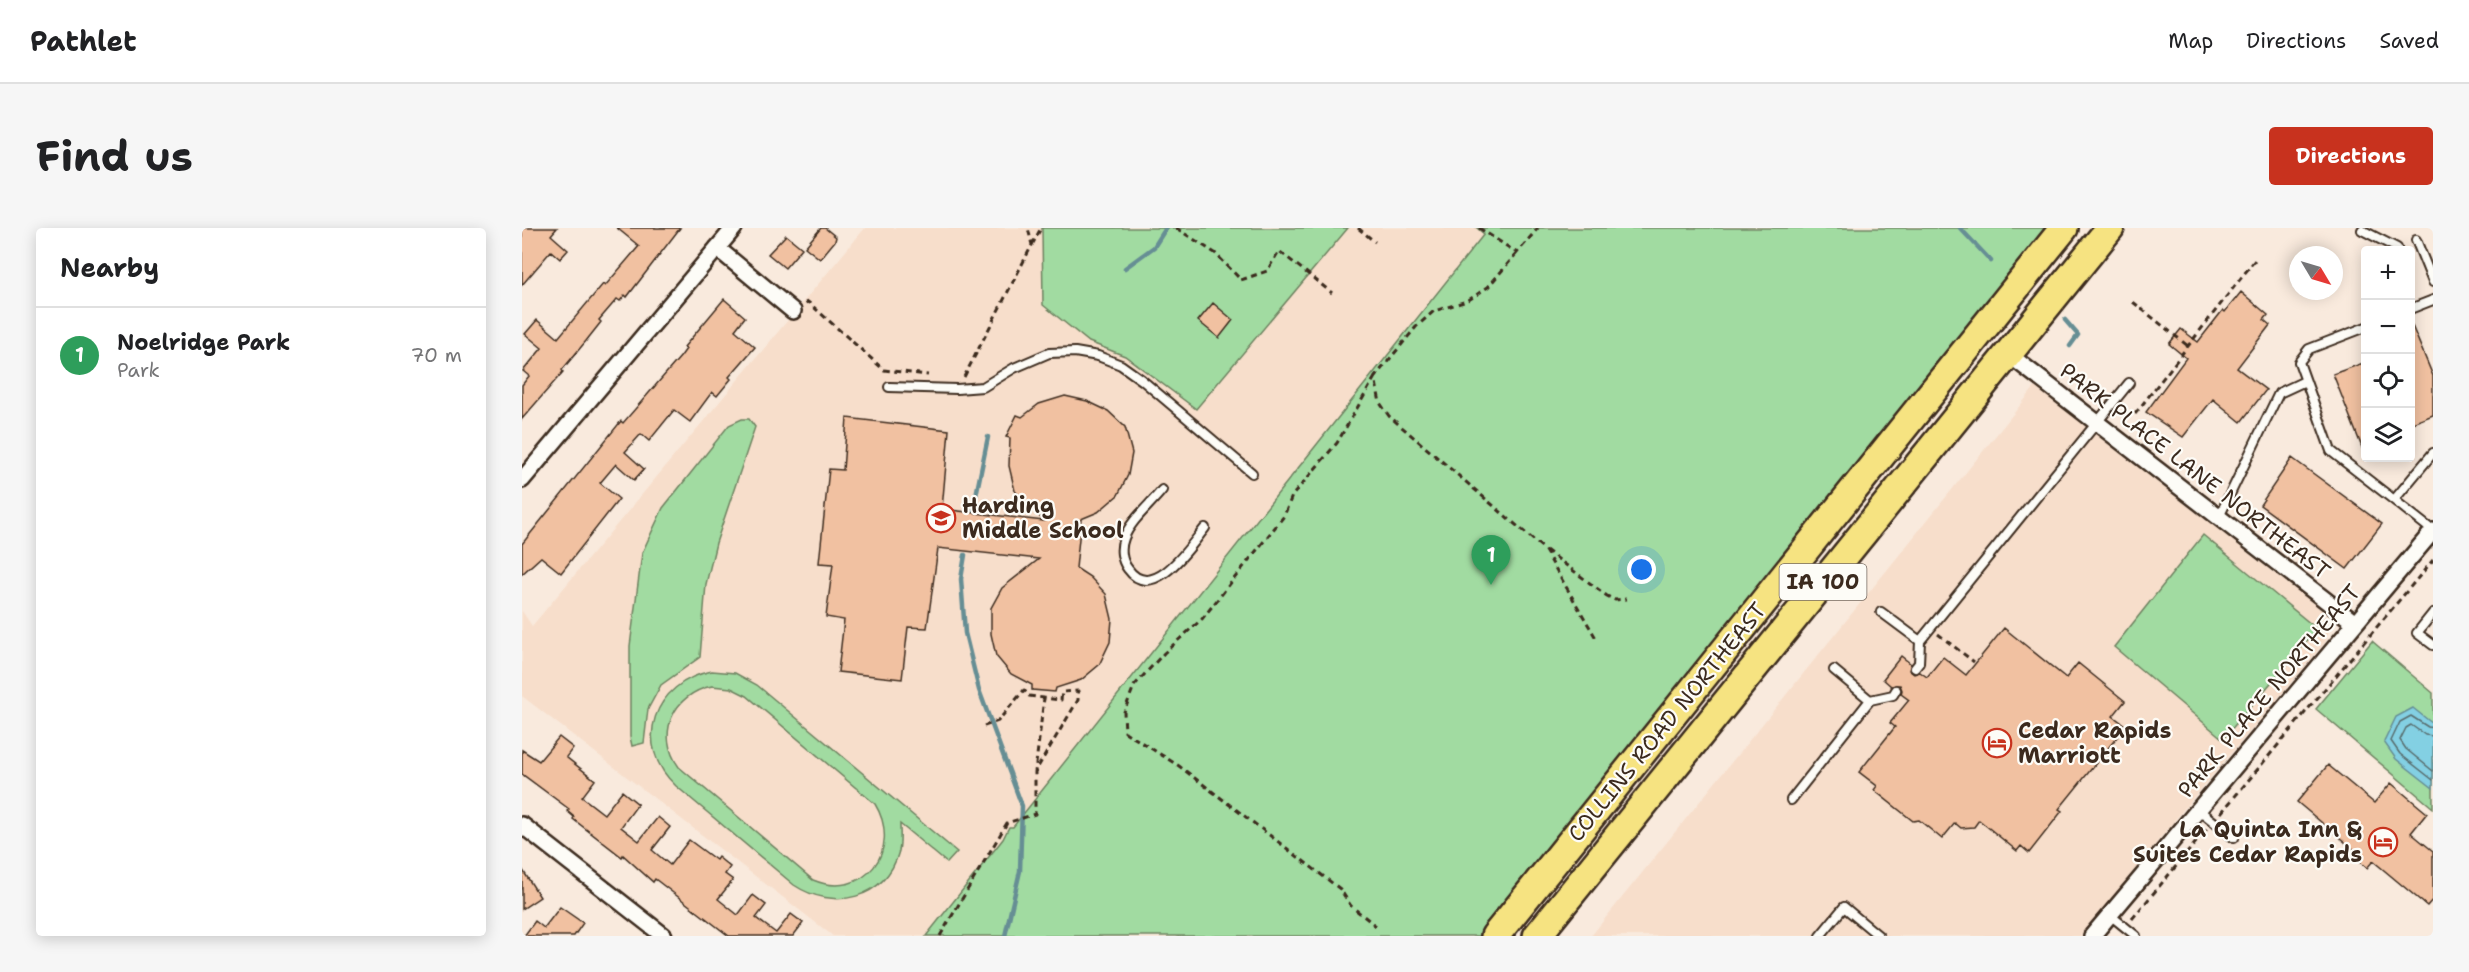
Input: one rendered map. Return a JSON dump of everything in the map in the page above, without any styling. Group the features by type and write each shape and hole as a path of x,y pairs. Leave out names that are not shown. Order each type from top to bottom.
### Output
{"highway":[{"name":"COLLINS ROAD NORTHEAST","path":"1495,936 2064,228"},
{"path":"2007,353 2002,330 2082,228"},
{"name":"COLLINS ROAD NORTHEAST","path":"1537,936 2110,228"}],"street":[{"path":"522,480 734,228"},
{"path":"717,248 790,308"},
{"name":"PARK PLACE LANE NORTHEAST","path":"2007,353 2355,623"},
{"name":"PARK PLACE NORTHEAST","path":"2092,936 2433,531"},
{"path":"522,825 664,936"}],"lane":[{"path":"2362,230 2393,246"},
{"path":"2416,240 2433,282"},
{"path":"2415,307 2433,300"},
{"path":"2361,329 2309,349 2299,362 2331,451 2433,531"},
{"path":"889,387 957,389 982,387 1014,368 1049,353 1075,352 1098,356 1121,366 1142,380 1252,473"},
{"path":"2219,517 2279,393 2306,381"},
{"path":"1915,668 1919,663 1920,641 2128,383"},
{"path":"2394,500 2433,453"},
{"path":"1162,490 1124,538 1121,549 1123,561 1129,571 1141,578 1153,579 1165,574 1205,528"},
{"path":"1881,612 1920,641"},
{"path":"2433,613 2417,633 2433,645"},
{"path":"1834,670 1870,700"},
{"path":"1791,800 1870,700 1893,695 1896,690"},
{"path":"2199,810 2234,838"},
{"path":"1820,936 1844,907 1879,936"},
{"path":"2110,915 2136,936"}],"path":[{"path":"1028,228 1032,244"},
{"path":"957,389 1041,228"},
{"path":"1177,228 1215,253 1240,280 1266,272 1279,251 1332,293"},
{"path":"1358,228 1375,242"},
{"path":"1479,228 1517,253"},
{"path":"1376,926 1351,906 1340,889 1179,766 1125,732 1124,712 1134,686 1164,653 1202,619 1284,516 1292,496 1337,443 1375,377 1416,327 1434,311 1467,301 1488,287 1539,228"},
{"path":"2135,414 2255,260"},
{"path":"790,308 808,302 884,370 929,375"},
{"path":"2133,303 2188,346"},
{"path":"1375,377 1380,403 1389,416 1544,549 1606,596 1615,600 1626,599"},
{"path":"1544,549 1596,638"},
{"name":"PARK PLACE NORTHEAST","path":"2125,927 2433,560"},
{"path":"1930,628 1974,662"},
{"path":"984,726 998,721 1024,690 1029,696 1061,700 1062,692 1077,691 1078,700 1035,772"},
{"path":"940,936 1007,823 1035,814 1035,772 1044,698"}],"shaded area":[{"name":"Harding Middle School","path":"865,228 1042,228 1043,305 1089,342 1125,356 1196,409 1348,228 1477,228 1484,234 926,936 833,936 522,696 522,611 532,626"},
{"path":"2035,387 2323,611 2330,625 2326,641 2184,809 2081,936 1591,936"}],"green space":[{"path":"1042,228 1348,228 1196,409 1125,356 1089,342 1043,305"},
{"path":"1477,228 2064,228 1495,936 926,936 1003,839 1009,827 1013,827 1484,234"},
{"path":"742,419 749,419 755,427 716,543 706,584 700,657 661,685 648,709 644,743 632,746 630,737 630,646 642,553 663,508 729,425"},
{"path":"2203,535 2317,629 2223,739 2114,647"},
{"path":"2372,641 2433,693 2433,808 2316,709"},
{"path":"712,671 735,673 757,685 957,852 947,863 900,824 900,848 892,868 883,881 870,890 841,899 825,898 794,885 676,786 662,769 654,752 652,734 655,717 663,701 692,677","holes":["712,686 731,688 747,696 875,804 882,821 884,838 881,854 874,867 862,877 848,883 831,885 813,880 679,767 669,742 669,729 678,706 698,690"]}],"water":[{"path":"2413,708 2433,724 2433,788 2396,759 2384,742 2396,717"}],"building":[{"path":"522,228 557,228 551,235 568,250 560,259 551,251 522,285"},
{"path":"617,228 680,228 627,297 625,295 620,301 617,299 599,320 601,322 562,370 563,372 522,419 522,385 529,376 523,371 542,348 525,334 537,320 558,338 603,284 605,286 639,246"},
{"path":"821,228 825,228 836,237 820,259 805,247"},
{"path":"786,235 802,248 785,268 768,254"},
{"path":"2241,292 2268,315 2264,320 2270,325 2237,368 2266,390 2241,422 2213,399 2183,437 2146,412 2186,358 2169,344 2181,329 2198,342 2223,310 2225,312"},
{"path":"724,299 745,317 735,330 755,347 729,377 731,379 717,396 712,392 690,422 674,410 649,441 641,434 625,452 644,469 634,480 616,464 600,483 619,499 561,573 541,557 522,574 522,544 621,421 623,423 681,356 686,349 684,347"},
{"path":"1213,303 1233,320 1219,338 1198,321"},
{"path":"2415,333 2433,376 2433,415 2415,422"},
{"path":"2361,364 2361,445 2333,374"},
{"path":"1065,396 1087,401 1108,411 1125,427 1132,453 1128,475 1118,495 1098,512 1081,519 1076,568 1090,577 1106,594 1112,619 1110,642 1099,665 1081,680 1056,688 1055,692 1032,690 1032,685 1011,674 996,656 991,634 991,608 1002,588 1039,559 938,548 927,628 908,627 902,679 838,672 844,620 826,617 833,564 819,563 829,469 843,470 847,418 949,430 942,509 1044,521 1015,491 1009,466 1010,438 1006,437 1017,415 1022,417 1039,404"},
{"path":"2292,458 2382,524 2347,569 2260,505"},
{"name":"Cedar Rapids Marriott","path":"2004,628 2066,678 2078,663 2125,701 2113,716 2126,726 2059,809 2062,811 2029,853 2021,846 2017,851 1979,820 1974,827 1961,828 1955,823 1942,839 1919,820 1913,821 1874,790 1877,786 1859,772 1895,727 1890,723 1909,700 1901,694 1900,685 1891,686 1883,679 1901,656 1911,664 1909,670 1914,674 1920,672 1927,677 1943,657 1966,675"},
{"path":"559,737 573,748 566,757 595,780 582,797 604,814 622,791 638,804 621,827 639,841 658,817 670,827 652,850 670,865 689,840 716,860 718,857 730,867 725,874 733,880 718,899 738,915 753,895 766,905 756,918 776,933 791,914 803,923 793,936 729,936 655,879 653,882 623,855 622,857 573,819 574,817 567,811 569,809 522,774 522,750 539,761"},
{"name":"La Quinta Inn & Suites Cedar Rapids","path":"2328,765 2374,803 2391,783 2427,813 2411,833 2433,851 2433,899 2427,906 2373,861 2367,868 2354,857 2358,853 2297,802"},
{"path":"522,869 540,897 522,909"},
{"path":"560,907 583,923 574,936 524,936 535,921 544,928"}],"waterway":[{"path":"1125,268 1154,247 1166,228"},
{"path":"1960,228 1991,261"},
{"path":"2065,320 2078,335 2070,346"},
{"path":"973,510 988,437"},
{"path":"965,555 961,579 965,633 979,690 1022,806 1020,871 1005,936"}],"place":[{"name":"Harding Middle School","path":"941,518"},
{"name":"Noelridge Park","path":"1491,585"},
{"name":"Cedar Rapids Marriott","path":"1997,743"},
{"name":"La Quinta Inn & Suites Cedar Rapids","path":"2383,842"}]}
